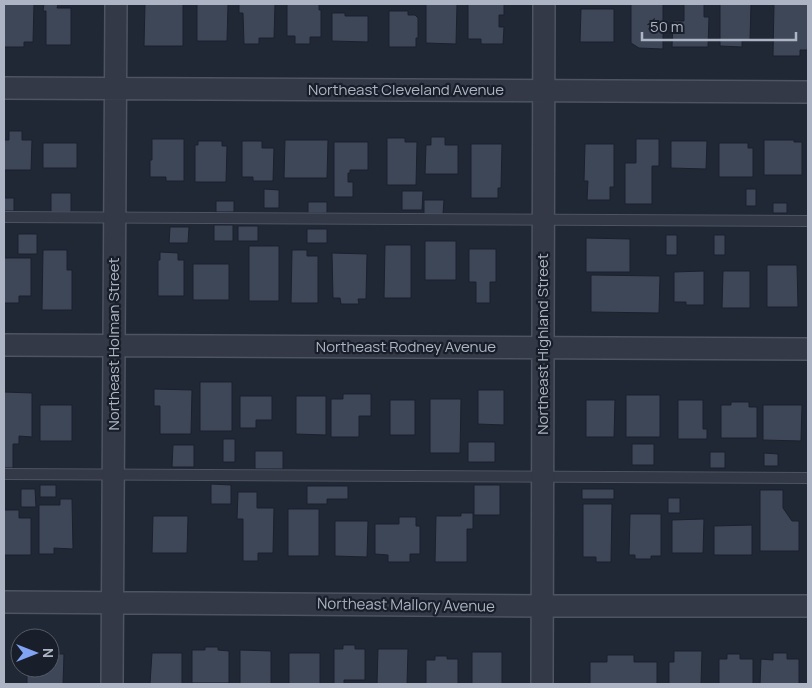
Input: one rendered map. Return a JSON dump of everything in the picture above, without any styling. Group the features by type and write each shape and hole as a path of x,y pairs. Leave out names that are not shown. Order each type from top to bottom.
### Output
{"street":[{"name":"Northeast Holman Street","path":"112,684 116,4"},
{"name":"Northeast Highland Street","path":"542,684 544,4"},
{"name":"Northeast Cleveland Avenue","path":"4,88 808,92"},
{"name":"Northeast Rodney Avenue","path":"4,345 808,349"},
{"name":"Northeast Mallory Avenue","path":"4,602 808,606"}],"lane":[{"path":"4,217 808,222"},
{"path":"4,474 808,478"}],"building":[{"path":"4,4 34,4 33,42 24,42 24,47 4,47"},
{"path":"44,4 58,4 57,8 71,8 71,45 46,45 46,11 43,11"},
{"path":"145,4 183,4 183,46 144,46"},
{"path":"197,4 228,4 227,41 197,41"},
{"path":"239,4 275,4 274,38 259,38 259,44 244,44 243,13 239,13"},
{"path":"287,4 319,4 319,10 321,10 321,37 310,37 310,44 295,44 295,36 287,36"},
{"path":"426,4 457,4 456,44 426,43"},
{"path":"468,4 504,4 504,15 499,15 499,27 504,27 503,44 481,44 481,39 468,39"},
{"path":"631,4 663,4 663,49 639,48 631,43"},
{"path":"684,4 704,4 704,17 709,17 708,47 672,47 673,21 684,21"},
{"path":"720,4 751,4 750,41 742,41 742,47 720,46"},
{"path":"774,4 808,4 808,50 800,50 800,56 773,56"},
{"path":"581,9 614,9 614,42 580,42"},
{"path":"389,11 408,11 408,15 415,15 418,18 416,47 389,47"},
{"path":"332,13 345,13 345,16 368,16 368,42 332,41"},
{"path":"9,131 22,131 22,140 32,140 31,170 4,170 4,140 9,140"},
{"path":"431,137 445,137 445,145 458,145 458,174 425,174 426,145 431,145"},
{"path":"387,138 405,138 405,142 417,142 416,185 387,185"},
{"path":"152,139 184,139 184,181 166,181 166,177 150,177"},
{"path":"636,139 659,139 659,166 652,166 652,204 625,204 625,163 636,163"},
{"path":"285,140 328,140 327,178 284,178"},
{"path":"764,140 794,140 794,142 802,142 802,175 764,175"},
{"path":"198,141 222,141 222,146 227,146 226,182 195,182 195,145 198,145"},
{"path":"242,141 262,141 262,148 274,148 273,181 253,181 253,177 242,177"},
{"path":"671,141 707,141 706,169 671,168"},
{"path":"334,142 368,142 368,170 350,170 350,173 348,173 348,182 353,182 353,197 334,197"},
{"path":"43,143 77,143 77,168 43,168"},
{"path":"719,143 748,143 748,148 753,148 753,177 719,177"},
{"path":"471,144 502,144 501,188 498,188 498,198 471,198"},
{"path":"585,144 614,144 614,187 610,187 610,200 587,200 588,181 584,181"},
{"path":"264,189 279,190 279,208 264,208"},
{"path":"746,189 756,189 756,206 746,206"},
{"path":"402,191 423,191 422,210 402,210"},
{"path":"51,193 71,193 71,212 51,212"},
{"path":"4,198 14,198 14,211 4,211"},
{"path":"424,200 444,200 443,214 424,214"},
{"path":"216,201 234,201 234,212 216,212"},
{"path":"308,202 327,202 327,213 308,213"},
{"path":"773,203 787,203 787,213 773,213"},
{"path":"214,225 233,225 233,241 214,241"},
{"path":"238,226 258,226 258,241 238,241"},
{"path":"170,227 189,227 188,243 169,243"},
{"path":"307,229 327,229 327,243 307,243"},
{"path":"18,234 37,234 37,254 18,254"},
{"path":"666,235 677,235 677,255 666,255"},
{"path":"714,235 725,235 725,255 714,255"},
{"path":"586,238 630,239 630,272 586,272"},
{"path":"425,241 456,241 456,280 425,280"},
{"path":"385,245 411,245 411,298 384,298"},
{"path":"249,246 279,246 279,301 249,301"},
{"path":"469,249 496,249 496,282 490,282 490,303 476,303 476,282 469,282"},
{"path":"43,250 67,250 67,270 72,270 72,310 42,310"},
{"path":"292,250 307,250 307,256 318,256 318,303 291,303"},
{"path":"160,252 178,253 178,260 184,260 184,296 158,296 158,260 160,260"},
{"path":"332,253 367,254 366,299 358,299 359,304 341,304 340,298 333,298"},
{"path":"4,258 31,258 31,296 19,296 19,303 4,303"},
{"path":"193,264 229,264 229,300 193,300"},
{"path":"767,265 797,265 798,307 767,307"},
{"path":"704,271 704,305 686,305 686,302 674,302 674,272"},
{"path":"723,271 750,271 750,308 722,308"},
{"path":"591,275 660,276 659,313 591,312"},
{"path":"200,382 232,382 232,431 200,431"},
{"path":"154,389 192,390 191,434 160,434 160,406 154,406"},
{"path":"478,390 504,390 504,425 478,424"},
{"path":"4,392 32,393 32,437 19,436 19,444 13,444 13,468 4,468"},
{"path":"343,394 371,394 371,416 359,416 359,437 331,437 331,399 343,399"},
{"path":"626,395 660,395 660,437 626,437"},
{"path":"240,396 272,396 272,420 256,420 256,428 240,428"},
{"path":"296,396 326,396 326,435 296,434"},
{"path":"430,399 461,399 460,453 430,453"},
{"path":"390,400 415,400 415,435 390,435"},
{"path":"586,400 615,400 614,437 586,437"},
{"path":"678,400 703,400 703,429 707,429 707,439 678,439"},
{"path":"731,402 749,402 749,407 757,407 757,438 721,438 721,405 731,405"},
{"path":"40,405 72,405 72,441 40,441"},
{"path":"763,405 802,405 801,441 763,440"},
{"path":"223,439 235,439 235,462 223,462"},
{"path":"468,442 495,442 495,462 468,462"},
{"path":"632,444 654,444 654,465 632,465"},
{"path":"173,445 194,445 194,467 172,467"},
{"path":"255,451 283,451 283,469 255,469"},
{"path":"710,452 725,452 725,468 710,468"},
{"path":"764,453 778,454 778,466 764,466"},
{"path":"211,484 231,485 231,504 211,504"},
{"path":"40,485 56,485 56,497 40,497"},
{"path":"474,485 500,485 500,515 474,515"},
{"path":"307,486 348,486 348,499 327,499 327,504 307,504"},
{"path":"21,489 35,489 36,507 21,507"},
{"path":"582,489 614,489 614,499 582,499"},
{"path":"760,490 783,490 783,508 792,521 799,521 799,551 760,551"},
{"path":"238,492 257,492 257,508 274,508 273,553 258,553 258,561 243,561 243,519 237,519"},
{"path":"668,498 680,498 680,513 668,513"},
{"path":"60,499 72,499 73,549 54,548 54,554 39,554 39,505 60,505"},
{"path":"583,504 612,504 611,562 596,562 596,557 583,557"},
{"path":"288,509 319,509 319,556 288,556"},
{"path":"4,510 19,510 19,518 31,518 31,555 4,555"},
{"path":"461,513 473,513 473,529 467,529 467,562 435,562 436,516 461,516"},
{"path":"630,514 661,514 661,556 651,556 651,559 635,559 635,555 629,555"},
{"path":"153,516 188,516 187,553 152,553"},
{"path":"399,517 416,517 416,526 420,526 420,554 410,554 410,562 388,562 388,555 375,554 375,524 399,524"},
{"path":"704,519 703,553 672,553 672,520"},
{"path":"335,521 368,521 367,557 335,556"},
{"path":"752,525 752,555 714,555 714,526"},
{"path":"343,645 355,645 355,649 365,649 365,680 344,680 344,684 334,684 334,649 343,649"},
{"path":"205,647 218,647 218,650 229,651 229,683 192,683 192,650 205,650"},
{"path":"378,649 408,649 407,684 377,684"},
{"path":"240,650 271,651 271,684 240,684"},
{"path":"674,651 702,651 701,684 669,684 669,662 674,662"},
{"path":"472,652 502,652 502,684 472,684"},
{"path":"152,653 182,653 182,684 150,684"},
{"path":"289,653 320,653 320,684 289,684"},
{"path":"773,653 787,653 787,659 799,659 799,684 760,684 761,659 773,660"},
{"path":"60,654 64,654 63,684 27,684 27,678 60,678"},
{"path":"727,654 740,654 740,659 753,659 753,684 719,684 719,659 727,659"},
{"path":"607,655 634,655 634,662 657,662 657,684 590,684 590,662 607,662"},
{"path":"435,656 447,656 447,659 458,659 458,684 426,684 426,660 435,660"}]}
